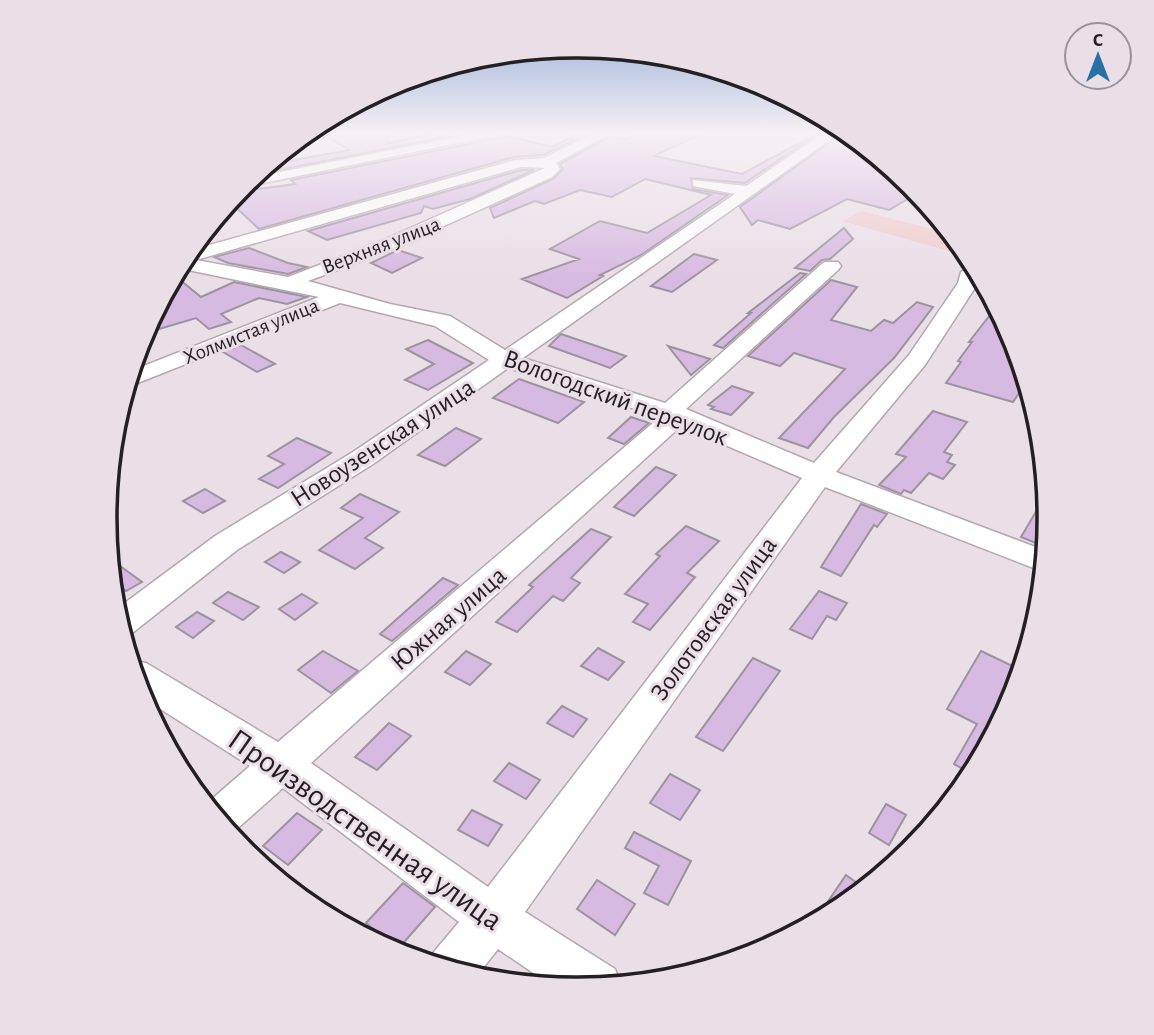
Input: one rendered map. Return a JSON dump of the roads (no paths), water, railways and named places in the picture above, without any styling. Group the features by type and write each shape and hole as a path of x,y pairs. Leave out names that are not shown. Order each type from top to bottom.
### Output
{"street":[{"path":"199,256 460,180"},
{"name":"Верхняя улица","path":"291,283 309,273 385,246 533,180"},
{"name":"Новоузенская улица","path":"129,618 226,543 342,472 764,180"},
{"path":"698,183 751,191"},
{"name":"Вологодский переулок","path":"194,263 291,283 337,297 442,321 505,360 674,413 818,475 1035,558"},
{"name":"Южная улица","path":"225,814 674,413 831,266"},
{"name":"Золотовская улица","path":"457,962 493,918 818,475 917,360 968,284 968,277"},
{"name":"Холмистая улица","path":"140,376 337,297"},
{"name":"Производственная улица","path":"148,682 282,765 493,918 580,977"}]}
